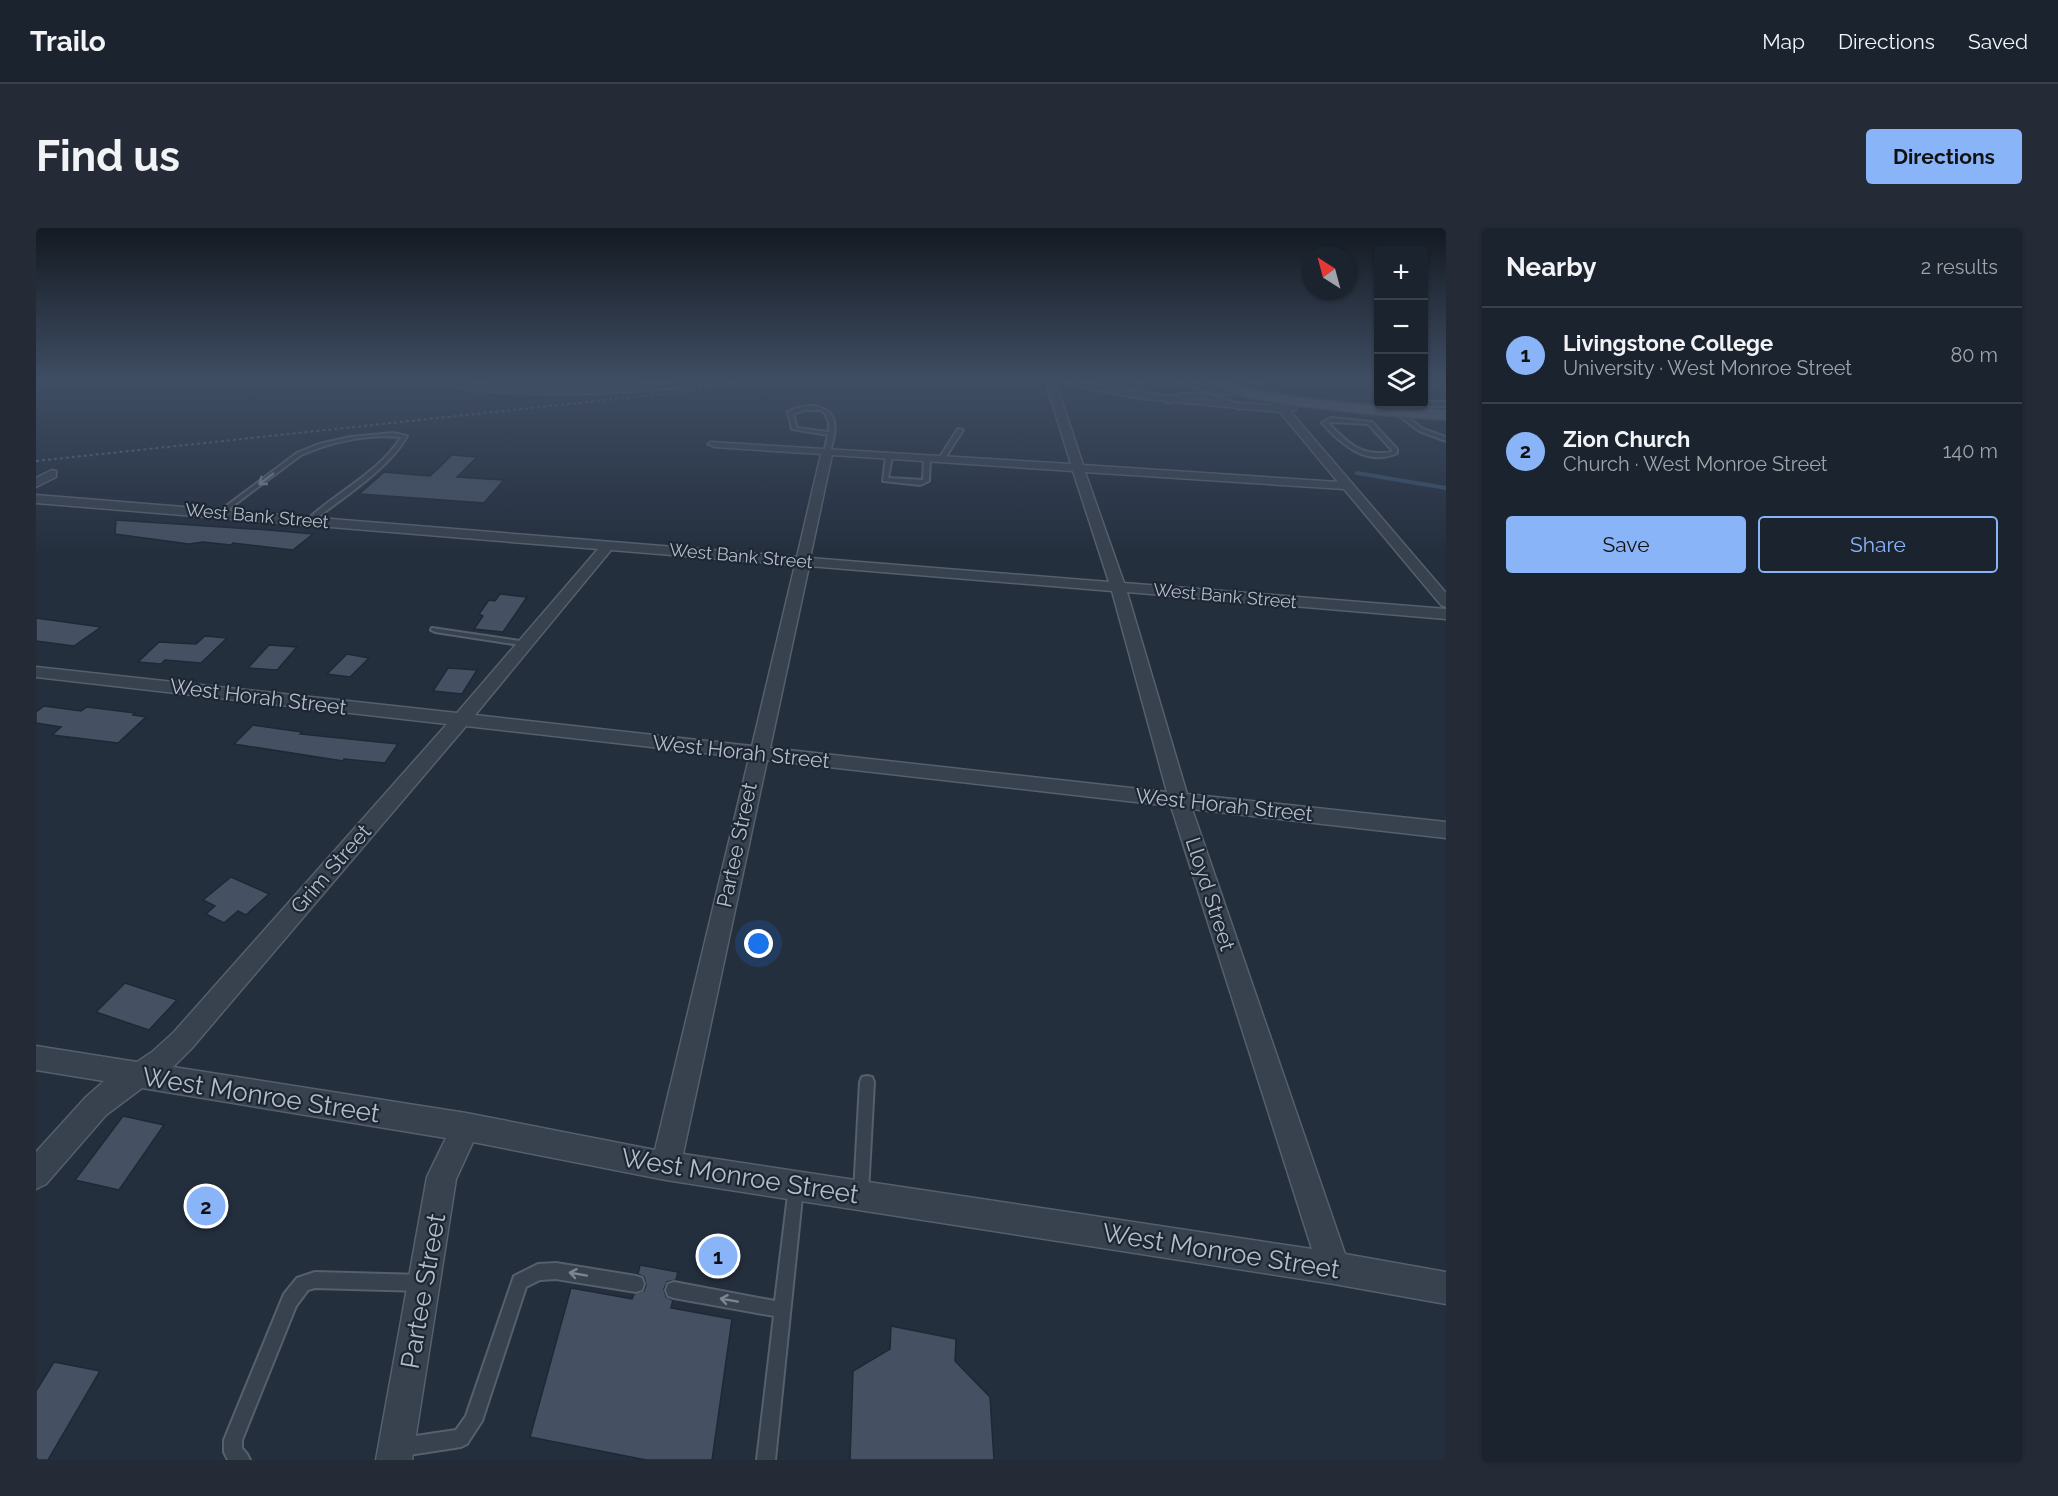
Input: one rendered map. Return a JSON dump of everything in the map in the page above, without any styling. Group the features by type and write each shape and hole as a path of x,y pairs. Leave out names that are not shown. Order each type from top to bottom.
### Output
{"street":[{"name":"Lloyd Street","path":"1068,437 1118,588 1179,800 1334,1268"},
{"path":"1312,437 1446,602"},
{"path":"714,444 829,443 889,457 1350,486"},
{"name":"Partee Street","path":"666,1166 758,753 805,561 829,443"},
{"path":"36,483 52,474"},
{"name":"West Bank Street","path":"36,498 1446,614"},
{"name":"Grim Street","path":"36,1174 96,1106 116,1089 161,1061 183,1040 527,644 608,545"},
{"name":"West Horah Street","path":"36,672 1446,830"},
{"name":"West Monroe Street","path":"36,1058 466,1127 666,1166 1334,1268 1446,1288"},
{"name":"Partee Street","path":"395,1454 442,1177 466,1127"}],"lane":[{"path":"220,513 299,454 312,447 367,437"},
{"path":"309,521 381,462 403,437"},
{"path":"816,437 829,443 830,437"},
{"path":"941,460 955,437"},
{"path":"1339,437 1351,449 1378,455 1394,453 1395,448 1386,437"},
{"path":"889,457 885,480 920,483 926,481 927,459"},
{"path":"435,630 527,644"},
{"path":"861,1196 867,1082"},
{"path":"766,1460 796,1186"},
{"path":"395,1454 460,1438 473,1421 520,1282 538,1272 556,1271 636,1284"},
{"path":"241,1460 233,1452 233,1440 290,1300 303,1284 315,1280 424,1283"},
{"path":"674,1290 783,1310"}],"building":[{"path":"452,455 477,457 457,477 504,480 484,503 359,494 384,472 430,476"},
{"path":"116,520 313,534 293,550 233,543 231,545 203,542 189,544 115,534"},
{"path":"500,594 527,597 503,632 474,629 483,616 479,614 489,600 495,601"},
{"path":"36,618 101,627 74,646 36,641"},
{"path":"205,636 227,638 201,663 165,660 161,664 138,662 159,642 196,644"},
{"path":"269,645 297,647 277,670 248,668"},
{"path":"347,654 369,658 350,677 327,674"},
{"path":"448,668 477,670 462,694 433,691"},
{"path":"44,706 81,711 87,707 135,713 133,715 146,717 118,743 52,735 61,727 36,723 36,712"},
{"path":"253,725 302,732 300,734 398,744 385,763 344,759 343,761 234,744"},
{"path":"231,877 269,894 246,915 238,911 224,923 206,914 215,906 203,900"},
{"path":"125,983 177,1000 149,1030 96,1012"},
{"path":"123,1116 164,1125 119,1190 75,1180"},
{"path":"640,1265 678,1272 676,1280 667,1282 664,1289 666,1297 673,1300 671,1308 732,1319 712,1460 646,1460 530,1437 571,1288 632,1299 634,1294 644,1291 646,1285 644,1277 638,1274"},
{"path":"891,1326 956,1339 955,1361 990,1397 994,1460 850,1460 853,1371 890,1349"},
{"path":"54,1362 100,1371 48,1460 36,1460 36,1391"}],"waterway":[{"path":"1357,473 1446,488"}],"railway":[{"path":"36,461 256,437"}],"place":[{"name":"Zion Church","path":"206,1206"},
{"name":"Livingstone College","path":"718,1256"}]}
